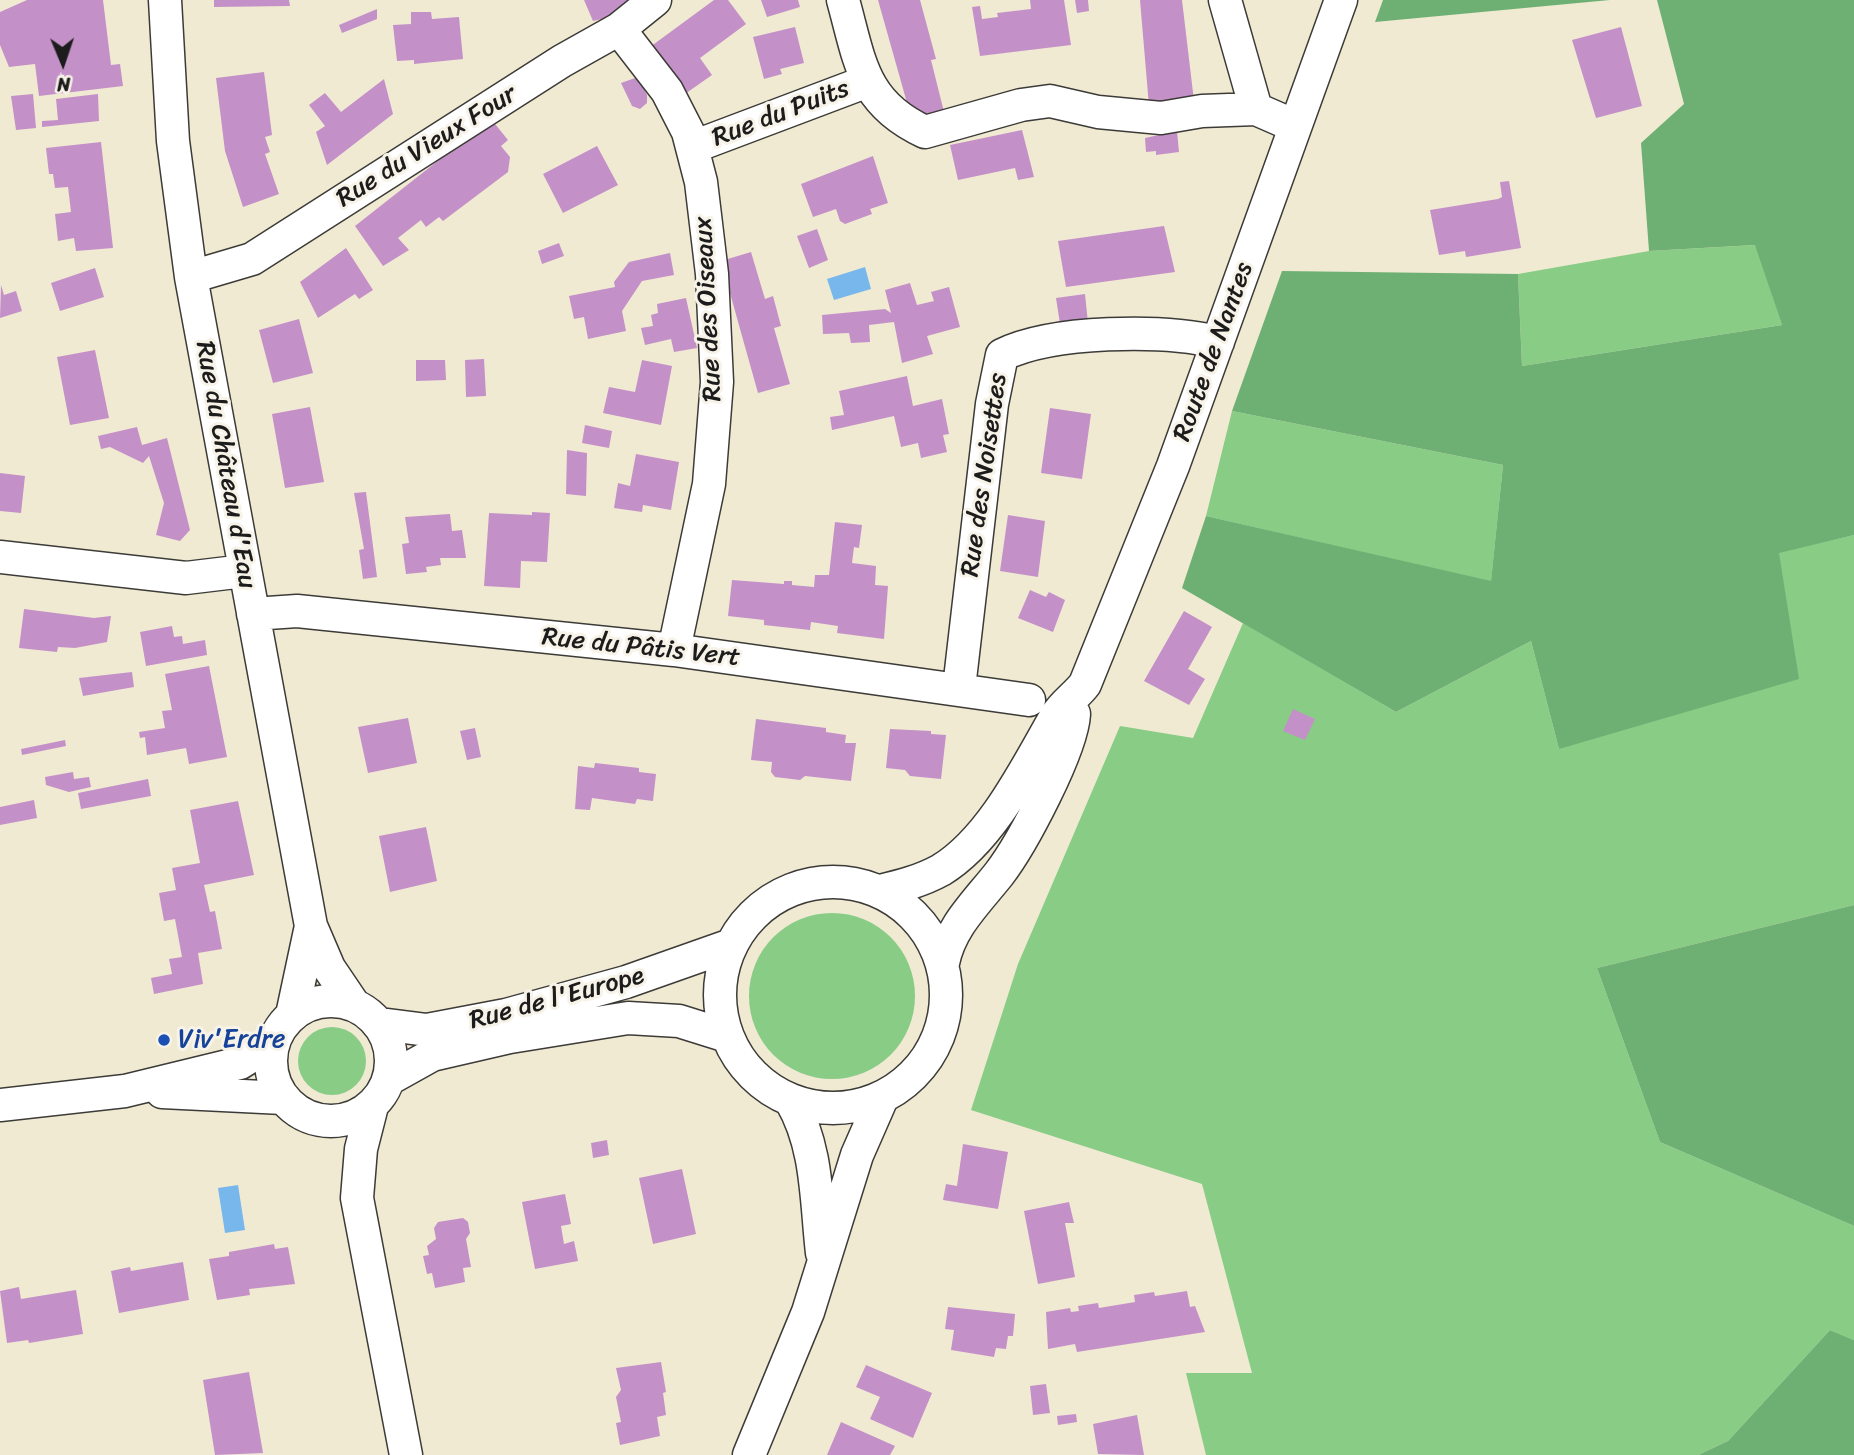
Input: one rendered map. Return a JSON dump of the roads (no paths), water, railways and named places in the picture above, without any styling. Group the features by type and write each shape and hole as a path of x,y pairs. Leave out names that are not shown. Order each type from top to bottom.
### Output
{"street":[{"name":"Rue du Château d'Eau","path":"165,0 173,141 191,277 244,571 311,926 329,968 354,1004"},
{"name":"Rue du Vieux Four","path":"191,277 252,259 551,68 619,29 655,0"},
{"path":"843,0 874,95 899,120 925,132 1021,105 1050,102 1098,112 1161,118 1202,111 1256,109 1295,126"},
{"path":"1226,0 1256,109"},
{"name":"Route de Nantes","path":"880,891 912,884 943,869 972,842 1032,762 1058,712 1074,699 1085,684 1129,577 1218,342 1341,0"},
{"name":"Rue des Oiseaux","path":"619,29 667,91 693,147 701,181 712,274 717,383 709,484 674,650"},
{"name":"Rue du Puits","path":"693,147 868,81"},
{"name":"Rue des Noisettes","path":"959,688 992,404 1002,355 1023,345 1061,339 1166,333 1218,342"},
{"path":"0,557 186,578 244,571"},
{"name":"Rue du Pâtis Vert","path":"253,614 297,611 674,650 959,688 1029,700"},
{"name":"Route de Nantes","path":"943,963 948,939 1001,871 1033,818 1074,718 1074,699"},
{"path":"823,881 852,883 880,891 908,909 929,933 943,963 947,995 943,1027 930,1056 909,1080 882,1098 852,1107 821,1108 791,1101 764,1085 741,1063 727,1036 719,1005 721,974 731,944 747,920 769,901 795,888 823,881"},
{"name":"Rue du Château d'Eau","path":"292,1015 311,926"},
{"name":"Rue de l'Europe","path":"380,1024 427,1030 506,1015 626,982 731,944"},
{"path":"372,1106 347,1119 318,1120 293,1108 283,1098 272,1072 274,1042 282,1025 292,1015 322,1001 354,1004 380,1024 391,1051 389,1079 372,1106 361,1149 357,1198 406,1455"},
{"name":"Rue de l'Europe","path":"389,1079 432,1055 510,1037 628,1018 679,1021 727,1036"},
{"path":"0,1105 125,1091 240,1063 274,1042"},
{"path":"125,1091 283,1098"},
{"path":"749,1455 808,1312 857,1154 882,1098"},
{"path":"791,1101 804,1123 812,1152 823,1265"}],"water":[{"path":"865,267 871,289 834,300 827,279"},
{"path":"238,1185 245,1230 225,1233 218,1188"}],"place":[{"name":"Viv'Erdre","path":"164,1040"}]}
